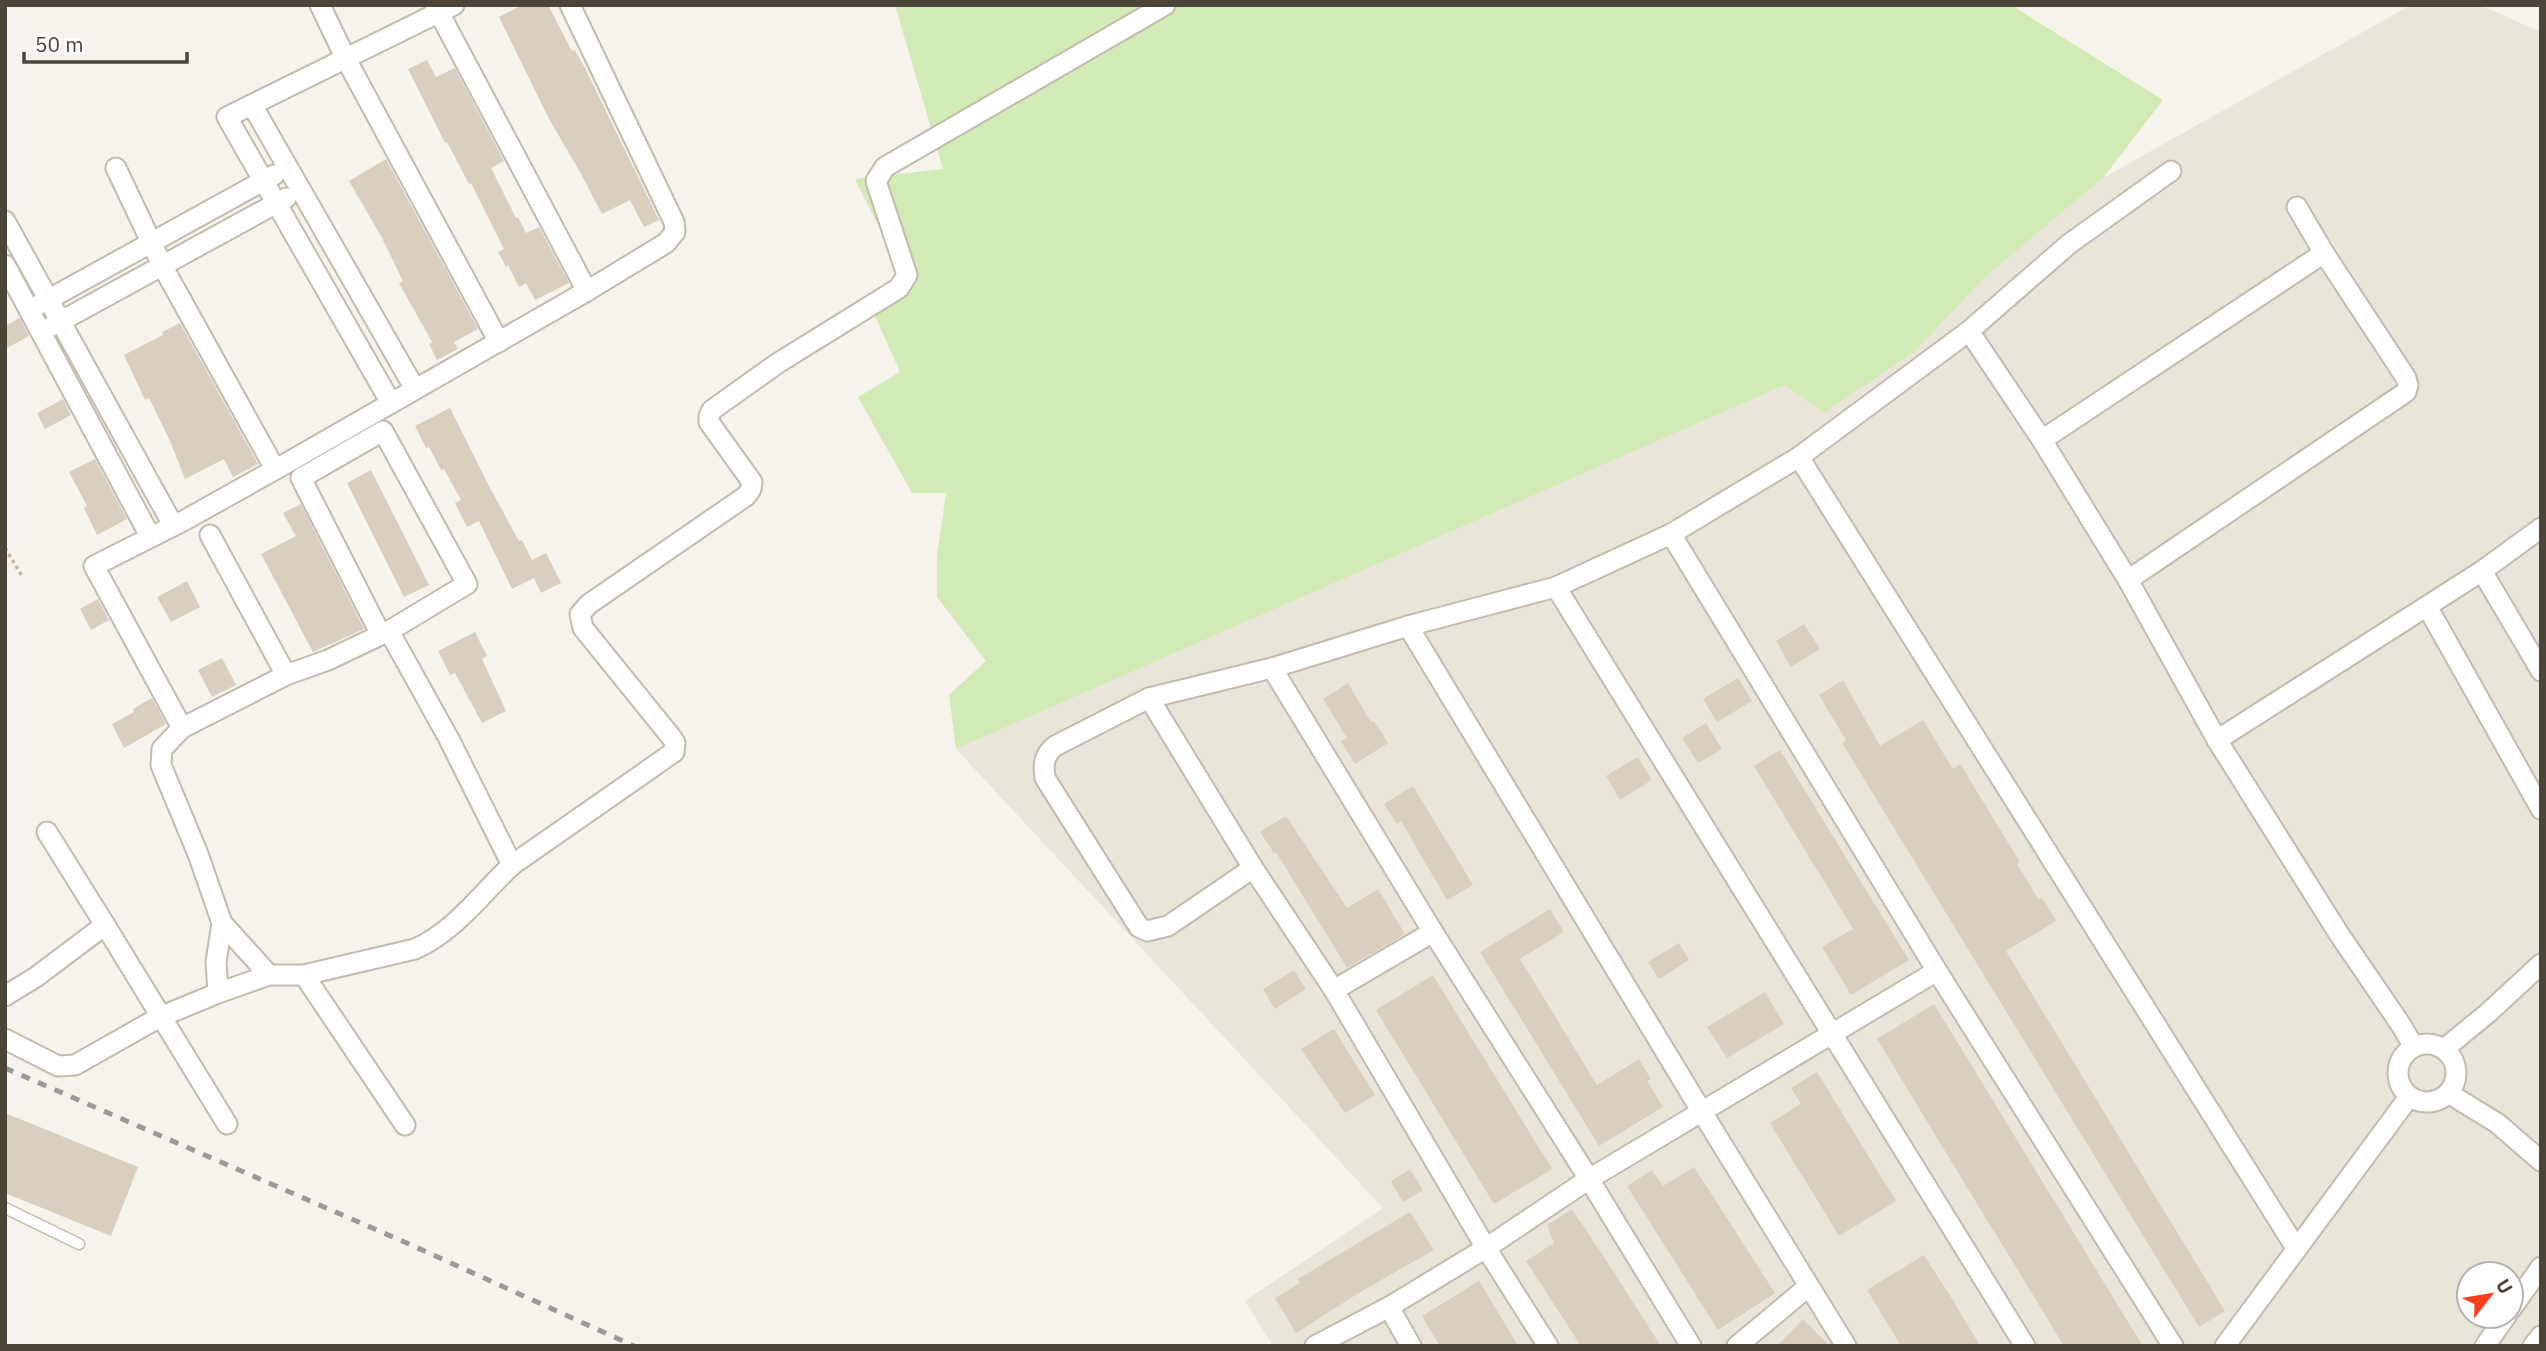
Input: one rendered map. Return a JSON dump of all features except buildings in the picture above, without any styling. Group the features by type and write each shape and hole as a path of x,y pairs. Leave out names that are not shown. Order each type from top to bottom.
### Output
{"street":[{"path":"320,5 346,59 499,342"},
{"path":"182,728 94,566 275,469 499,342 666,243 676,232 674,222 570,5"},
{"path":"5,1039 58,1066 67,1067 82,1062 160,1017 269,975 304,975 428,943 455,923 512,865 674,752 675,743 672,738 583,628 580,614 589,604 746,496 751,489 752,482 709,422 712,410 778,363 899,288 904,282 907,275 876,181 880,172 896,160 1165,5"},
{"path":"391,403 227,117 442,8 587,291"},
{"path":"252,105 415,389"},
{"path":"30,310 288,168"},
{"path":"116,169 163,267 275,469"},
{"path":"1253,868 1168,926 1147,931 1134,922 1045,778 1047,752 1149,698 1272,668 1408,626 1556,587 1671,534 1799,457 1969,331 2070,244 2171,171"},
{"path":"42,332 301,190"},
{"path":"2128,580 2406,392 2406,378 2297,207"},
{"path":"5,221 173,525"},
{"path":"2042,440 2324,253"},
{"path":"5,265 150,536"},
{"path":"1969,331 2042,440 2128,580 2217,740 2414,1047"},
{"path":"269,975 222,923 198,854 160,765 162,748 182,728 286,675 328,660 385,633 467,584 383,431 301,478 385,633 449,740 512,865"},
{"path":"1799,457 2296,1248"},
{"path":"2217,740 2428,608 2541,528"},
{"path":"1671,534 1937,971 2174,1346"},
{"path":"210,535 286,675"},
{"path":"2482,571 2541,671"},
{"path":"1556,587 2025,1346"},
{"path":"2428,608 2541,809"},
{"path":"1408,626 1846,1346"},
{"path":"1272,668 1691,1346"},
{"path":"1149,698 1253,868 1334,990 1486,1248 1548,1346"},
{"path":"47,832 227,1124"},
{"path":"218,993 216,962 222,923"},
{"path":"5,996 36,977 105,925"},
{"path":"1334,990 1433,932"},
{"path":"2444,1049 2541,964"},
{"path":"1315,1346 1389,1307 1486,1248 1590,1179 1937,971"},
{"path":"304,975 405,1125"},
{"path":"2424,1044 2444,1049 2455,1065 2455,1078 2448,1093 2433,1101 2423,1102 2409,1097 2399,1082 2399,1064 2414,1047 2424,1044"},
{"path":"2448,1093 2497,1123 2541,1161"},
{"path":"2225,1346 2409,1097"},
{"path":"2525,1289 2541,1267"},
{"path":"1737,1346 1809,1286"},
{"path":"1389,1307 1411,1346"},
{"path":"2486,1346 2497,1330"},
{"path":"2533,1346 2541,1336"}],"lane":[{"path":"5,1208 79,1244"}],"path":[{"path":"5,548 22,576"}],"shaded area":[{"path":"2411,5 2480,5 2541,32 2541,1346 1273,1346 1245,1301 1383,1208 956,749 1785,385 1824,413 2103,178"}],"green space":[{"path":"895,5 2011,5 2163,100 2103,178 1983,279 1914,352 1824,413 1785,385 956,749 949,695 986,661 937,597 937,556 946,493 912,493 858,397 900,372 870,305 903,275 855,179 943,169"}],"railway":[{"path":"5,1068 409,1244 634,1346"}]}
